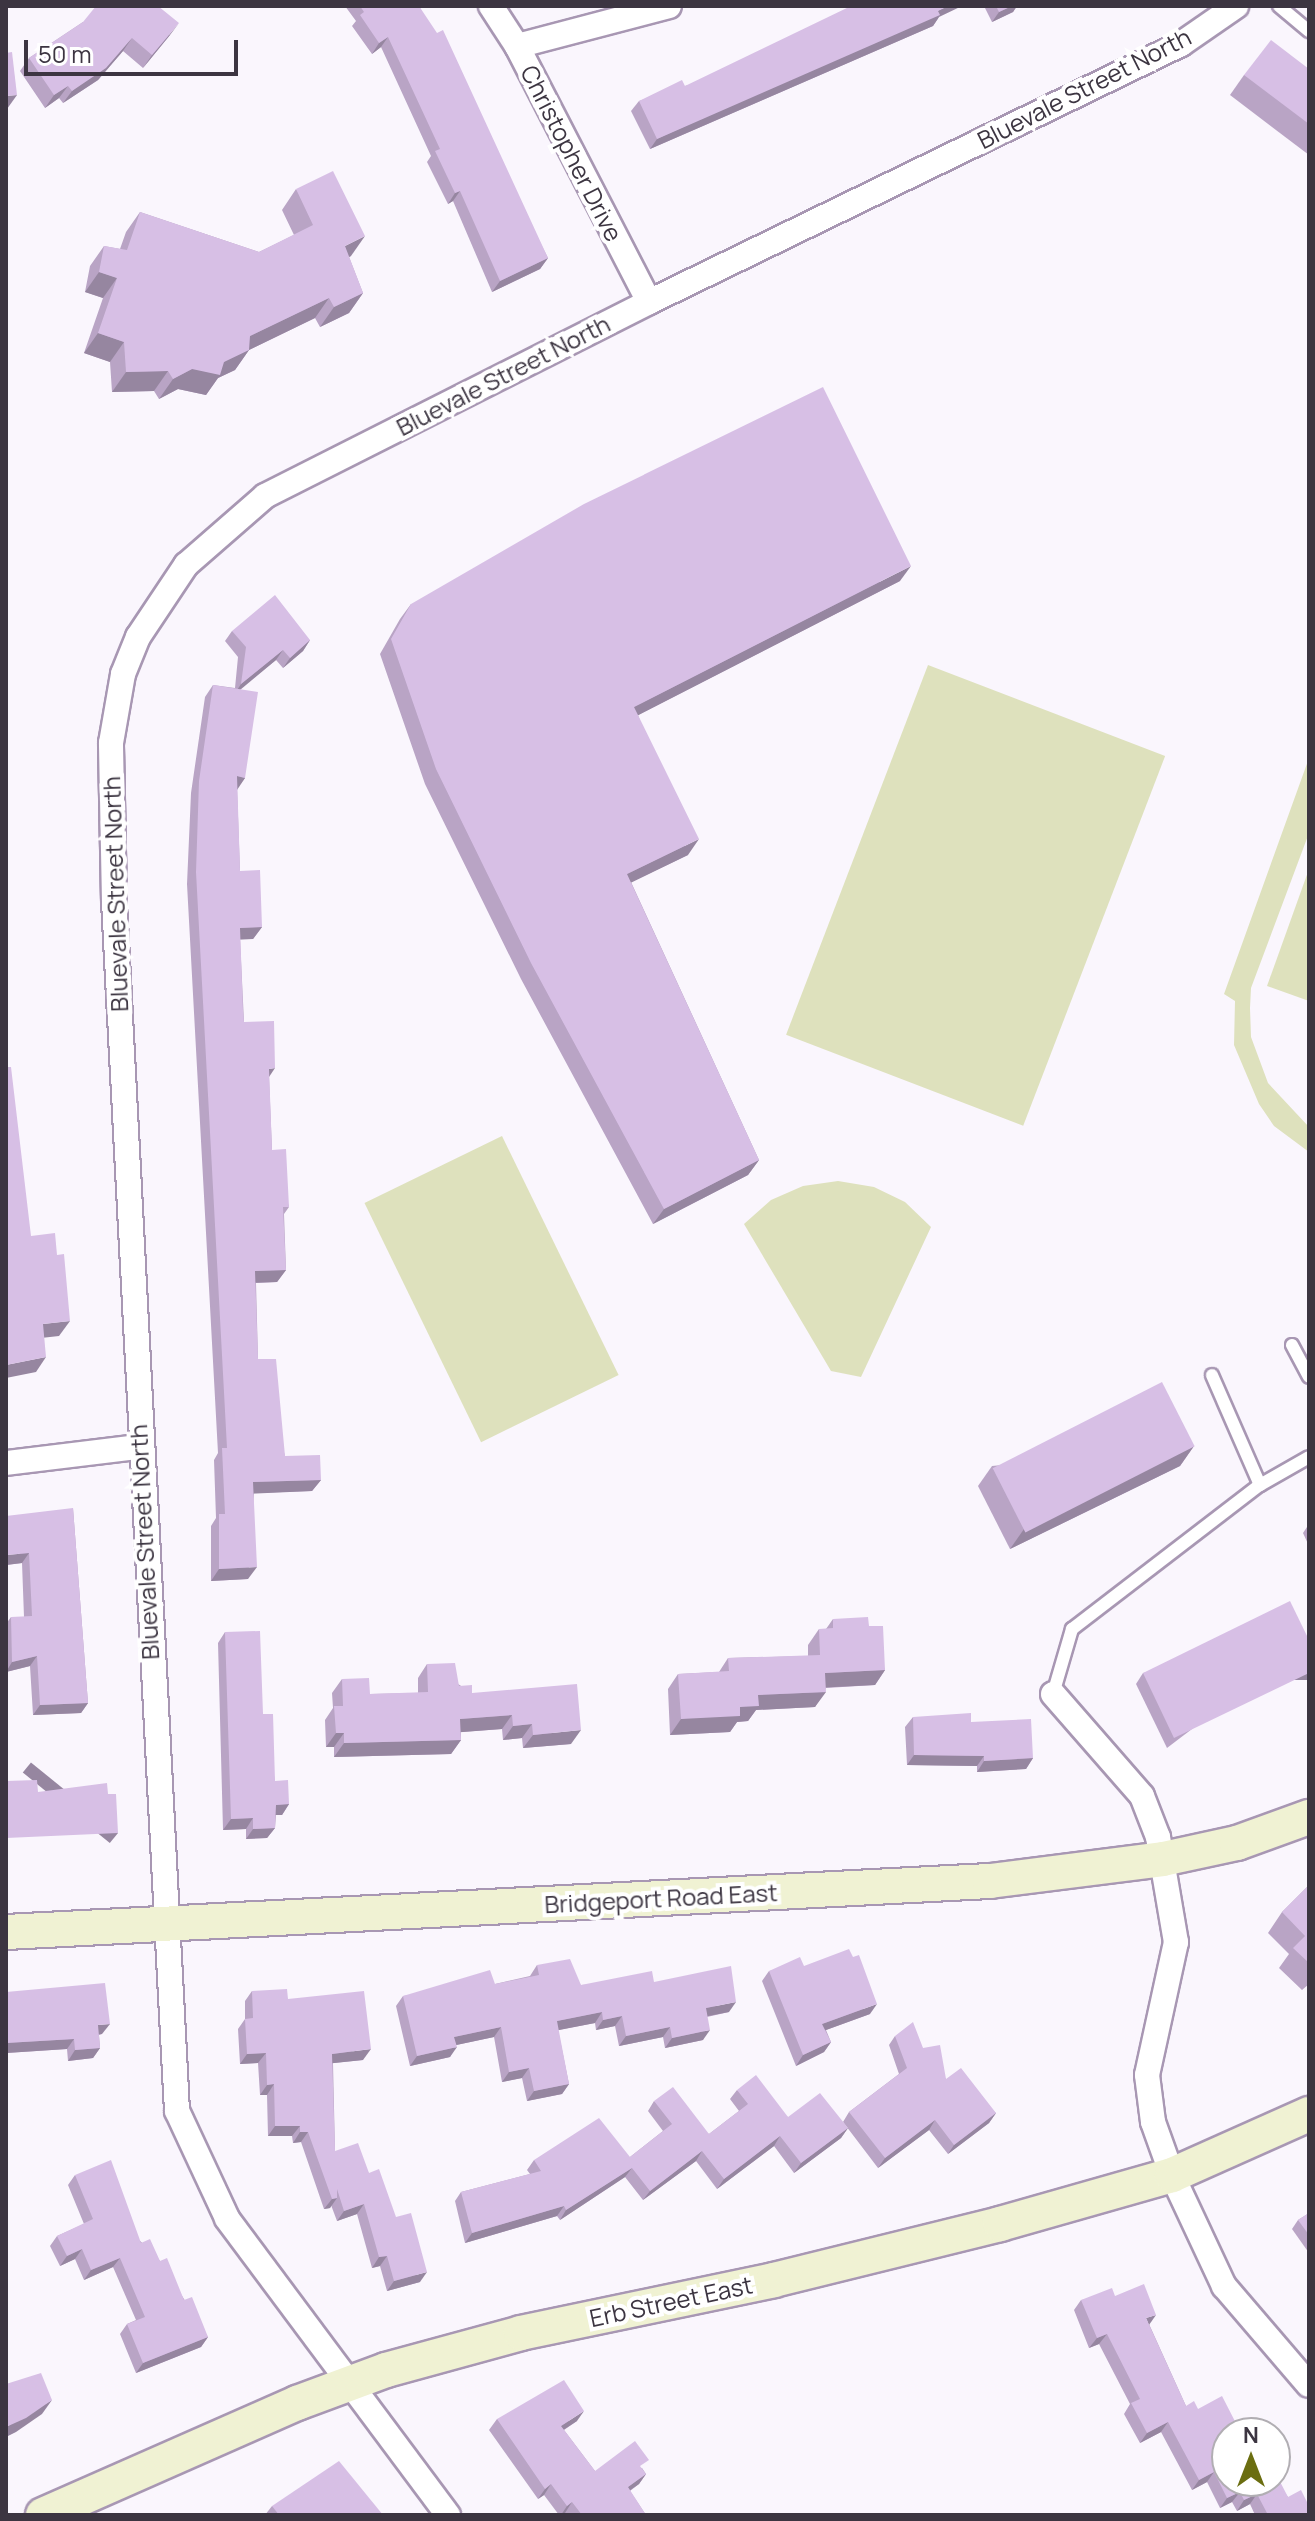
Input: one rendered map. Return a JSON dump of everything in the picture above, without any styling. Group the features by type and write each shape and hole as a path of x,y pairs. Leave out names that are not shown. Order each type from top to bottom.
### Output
{"main road":[{"name":"Bridgeport Road East","path":"6,1932 990,1881 1163,1859 1237,1843 1309,1817"},
{"name":"Erb Street East","path":"43,2515 349,2382 521,2333 774,2280 1172,2175 1309,2114"}],"street":[{"name":"Christopher Drive","path":"491,6 517,46 649,302"},
{"path":"517,46 669,6"},
{"name":"Bluevale Street North","path":"448,2515 227,2218 177,2111 139,1447 111,743 123,674 138,637 186,565 265,496 649,302 1181,44 1236,6"},
{"path":"6,1463 139,1447"},
{"path":"1053,1694 1142,1796 1163,1859 1176,1942 1147,2075 1153,2122 1172,2175 1224,2286 1309,2385"}],"lane":[{"path":"1279,6 1309,31"},
{"path":"1292,1345 1309,1377"},
{"path":"1212,1375 1260,1485"},
{"path":"1053,1694 1072,1629 1260,1485 1309,1457"}],"green space":[{"path":"928,665 1165,756 1023,1126 786,1035"},
{"path":"1309,758 1309,833 1251,988 1250,1008 1251,1037 1268,1083 1309,1127 1309,1152 1274,1126 1259,1104 1234,1045 1235,1001 1224,994"},
{"path":"1309,869 1309,1001 1267,986"},
{"path":"502,1136 619,1375 481,1442 364,1203"},
{"path":"838,1181 874,1187 905,1202 931,1227 861,1377 831,1371 744,1224 771,1200 803,1186"}],"building":[{"path":"96,6 158,6 179,23 152,55 132,38 106,68 72,91 68,86 54,95 29,58 83,22"},
{"path":"360,6 419,6 437,33 443,30 548,258 500,281 460,191 455,193 435,151 440,149 388,37 379,43 360,15 364,12"},
{"path":"851,6 948,6 938,11 940,15 657,139 639,101 682,80 685,86"},
{"path":"996,6 1012,6 999,12"},
{"path":"1271,40 1309,69 1309,124 1244,75"},
{"path":"12,52 17,95 6,96 6,53"},
{"path":"333,171 365,236 345,246 363,293 334,307 329,298 250,336 249,350 224,362 220,375 192,369 173,379 168,371 126,372 124,342 98,333 117,278 99,272 104,246 127,250 140,212 259,252 313,225 296,189"},
{"path":"823,387 911,566 634,707 699,839 627,874 759,1160 664,1209 531,963 436,769 391,639 411,604 584,504"},
{"path":"275,595 310,640 290,658 283,650 241,684 246,647 232,631"},
{"path":"213,685 258,692 245,778 237,776 240,871 260,870 262,927 240,928 243,1011 244,1022 274,1021 275,1068 269,1069 272,1150 286,1149 289,1207 283,1207 286,1270 255,1271 258,1359 276,1359 285,1456 320,1455 321,1480 253,1482 257,1567 219,1569 219,1514 225,1514 222,1448 227,1448 196,872 199,781"},
{"path":"6,1067 11,1067 31,1236 55,1233 57,1255 64,1254 70,1321 43,1324 46,1357 6,1365"},
{"path":"1162,1382 1195,1446 1025,1532 993,1468"},
{"path":"73,1508 88,1703 40,1705 37,1656 12,1662 11,1617 32,1616 29,1553 6,1555 6,1516"},
{"path":"1290,1601 1309,1640 1309,1673 1174,1738 1143,1673"},
{"path":"868,1617 869,1626 883,1626 885,1670 825,1673 826,1692 758,1695 759,1706 740,1707 740,1716 681,1719 678,1674 729,1671 728,1658 820,1655 819,1629 833,1628 833,1619"},
{"path":"260,1631 263,1714 273,1714 275,1781 288,1780 289,1804 276,1805 275,1828 253,1829 253,1818 231,1819 225,1632"},
{"path":"455,1663 459,1686 472,1685 472,1693 577,1684 581,1730 533,1735 532,1724 513,1726 512,1715 460,1719 461,1740 344,1743 344,1733 336,1733 334,1706 343,1706 342,1679 369,1678 370,1694 428,1692 427,1664"},
{"path":"971,1713 971,1722 1031,1719 1033,1758 984,1761 984,1756 914,1755 913,1717"},
{"path":"37,1780 38,1792 107,1783 108,1794 116,1794 118,1833 6,1838 6,1781"},
{"path":"1309,1885 1309,1963 1293,1948 1305,1936 1282,1912"},
{"path":"849,1949 853,1957 859,1955 877,2004 822,2024 831,2042 803,2055 769,1971 800,1957 804,1966"},
{"path":"570,1959 581,1985 652,1971 654,1982 731,1966 736,2002 706,2008 710,2030 672,2038 670,2027 626,2036 622,2016 603,2020 602,2012 557,2021 569,2084 534,2091 529,2068 509,2072 501,2027 454,2037 457,2047 417,2056 403,1996 490,1970 495,1984 539,1975 537,1965"},
{"path":"105,1983 110,2024 98,2025 100,2048 75,2050 74,2039 6,2043 6,1992"},
{"path":"287,1989 288,1999 364,1991 371,2049 332,2054 335,2151 358,2143 369,2173 379,2169 396,2217 411,2213 427,2272 394,2281 387,2256 379,2257 364,2204 344,2211 337,2189 337,2198 332,2199 308,2132 300,2132 300,2126 275,2126 274,2084 267,2085 266,2053 247,2054 245,2019 253,2018 252,1991"},
{"path":"913,2022 923,2048 940,2045 946,2079 961,2068 996,2113 954,2145 935,2120 885,2158 849,2112 907,2068 895,2036"},
{"path":"756,2075 788,2117 820,2093 848,2128 801,2163 780,2136 724,2179 702,2151 650,2191 632,2168 566,2210 564,2206 472,2233 461,2192 541,2171 534,2160 599,2118 630,2157 672,2124 654,2101 673,2087 709,2134 748,2104 737,2090"},
{"path":"111,2160 141,2243 150,2239 160,2261 167,2258 184,2300 192,2297 208,2337 143,2363 127,2324 145,2317 120,2258 91,2270 82,2249 67,2256 57,2236 93,2219 75,2175"},
{"path":"1309,2213 1309,2235 1298,2220"},
{"path":"1144,2284 1156,2315 1146,2318 1186,2406 1194,2401 1198,2409 1222,2396 1233,2417 1211,2417 1211,2474 1199,2480 1168,2422 1147,2433 1131,2403 1140,2399 1107,2334 1097,2338 1081,2300 1112,2288 1115,2296"},
{"path":"41,2373 52,2400 6,2427 6,2384"},
{"path":"564,2380 584,2411 561,2426 595,2471 635,2441 649,2460 640,2466 646,2474 628,2487 646,2515 582,2515 572,2502 567,2506 551,2484 545,2489 497,2419"},
{"path":"339,2461 383,2515 279,2515 272,2506"},
{"path":"1301,2490 1309,2506 1309,2515 1268,2515 1259,2497 1291,2497"}]}
